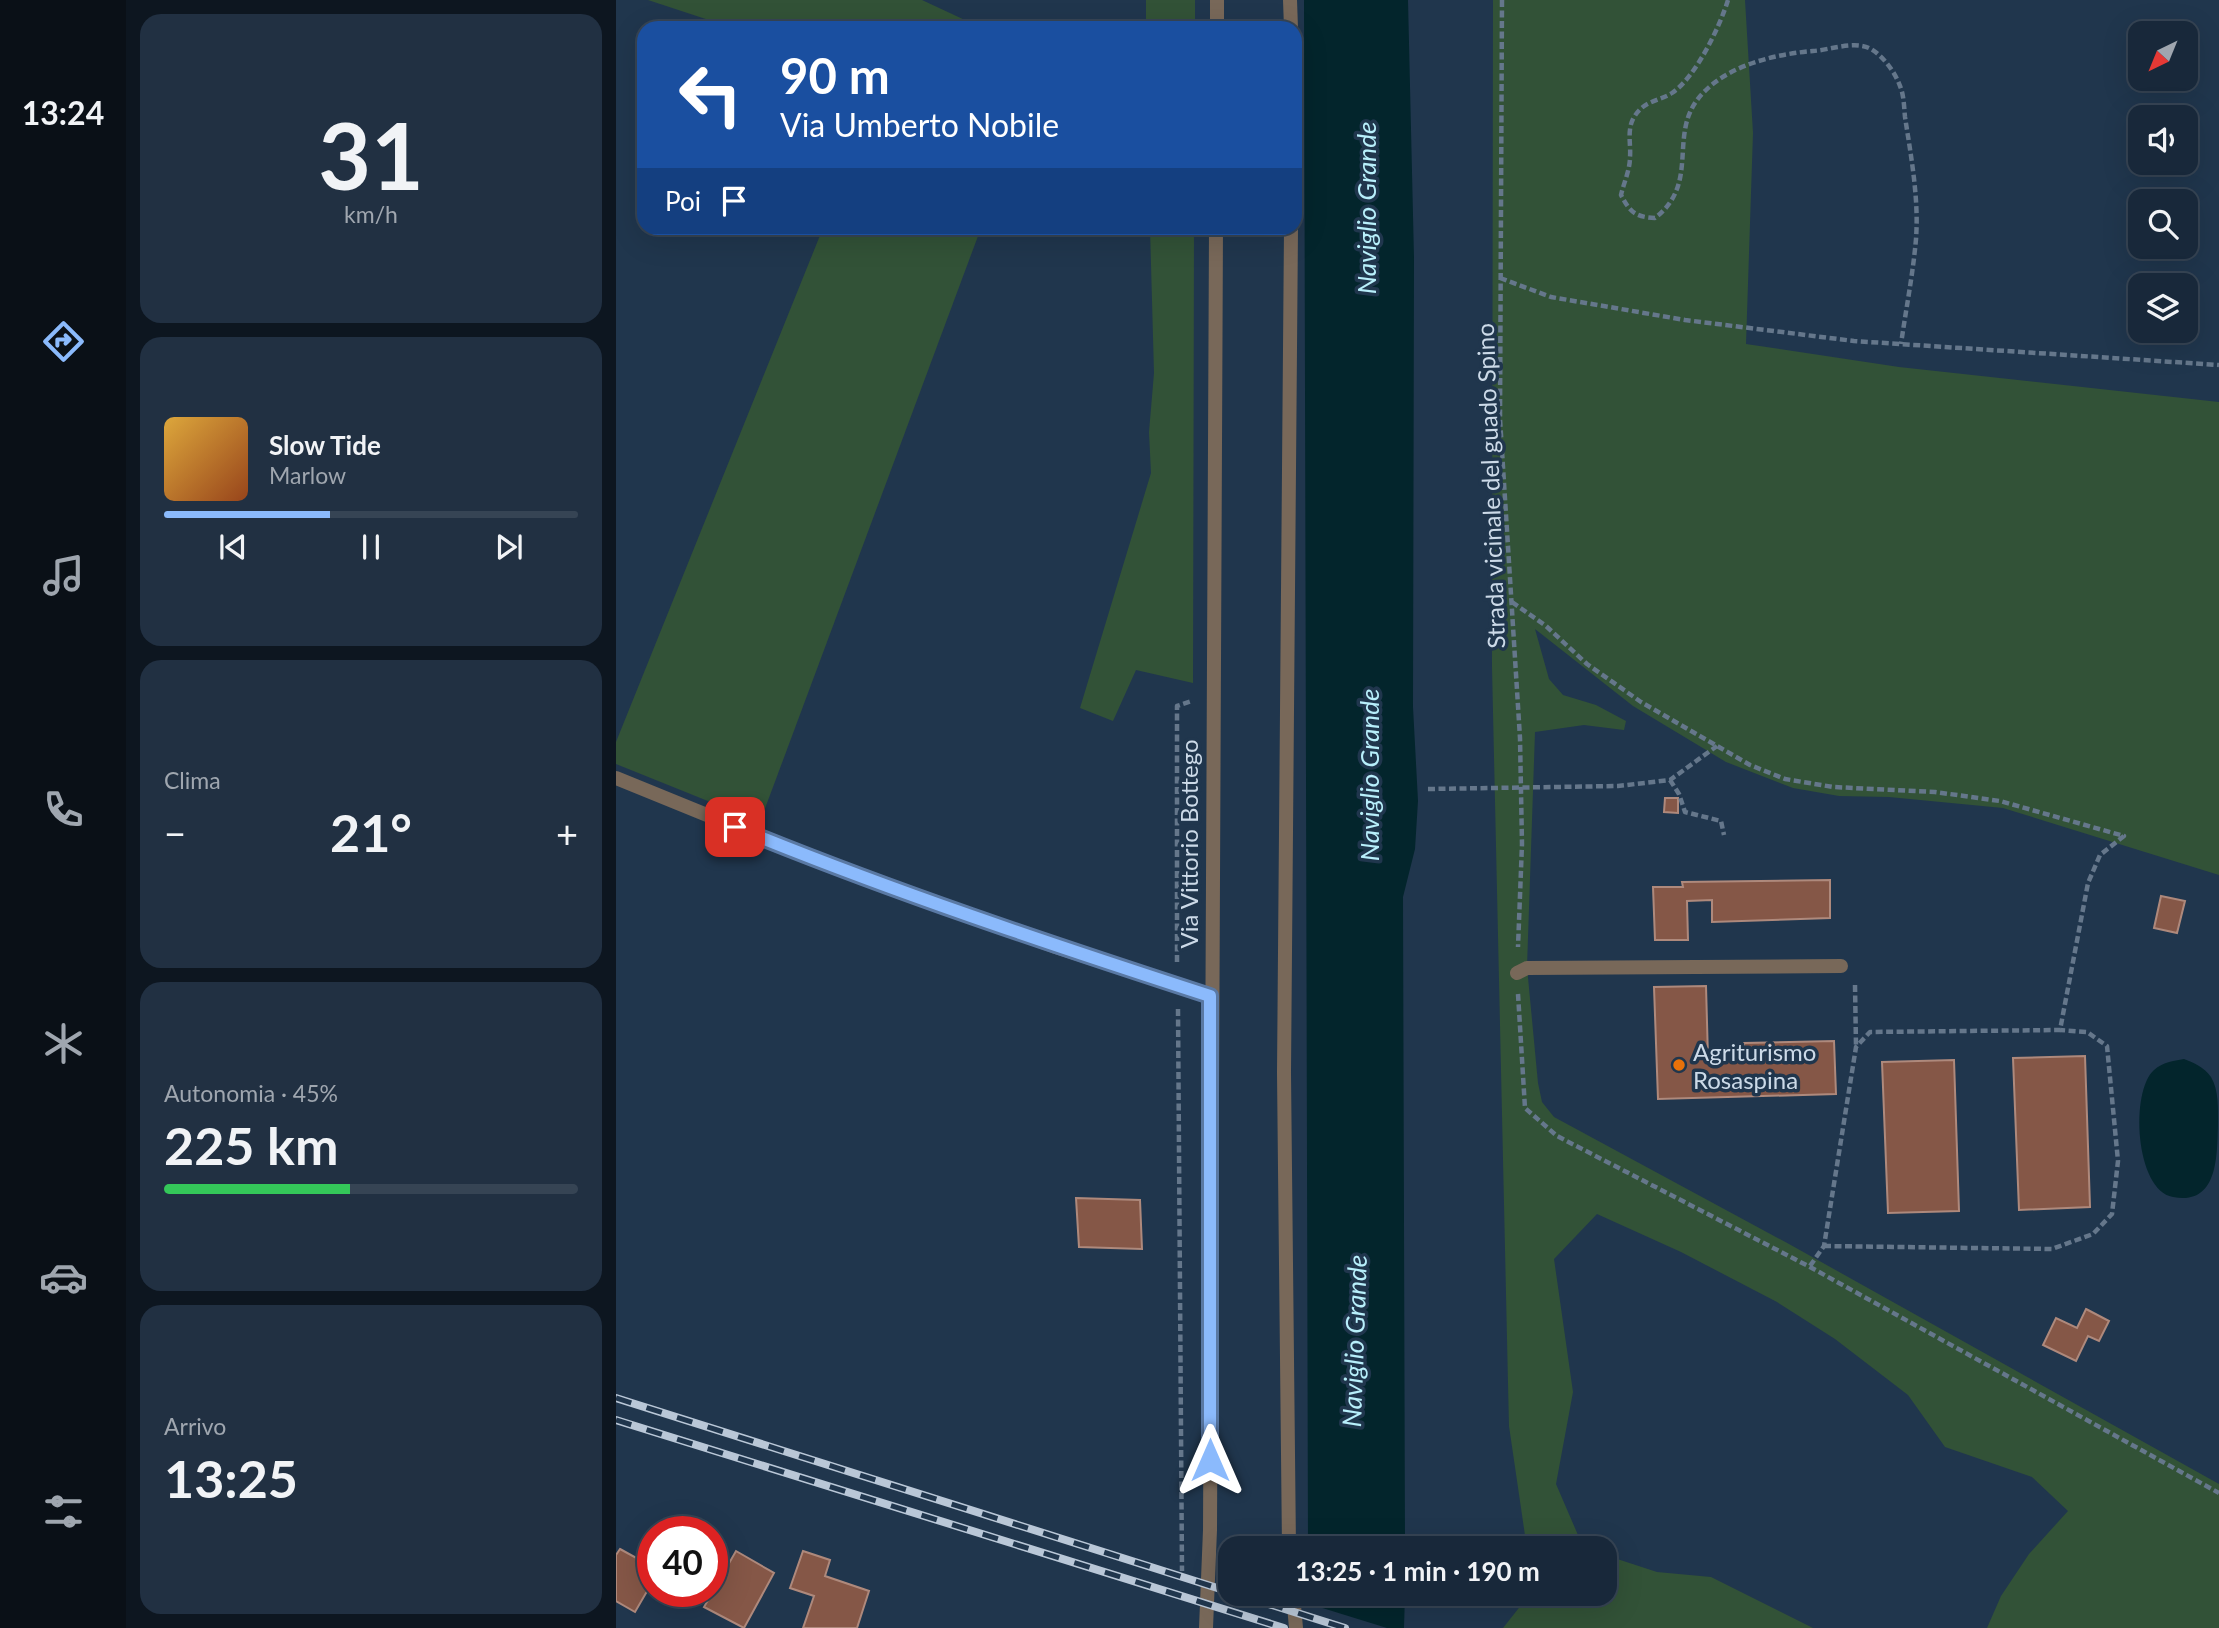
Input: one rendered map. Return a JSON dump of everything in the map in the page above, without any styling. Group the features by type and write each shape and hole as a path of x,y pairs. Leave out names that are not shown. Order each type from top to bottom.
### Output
{"street":[{"path":"1217,0 1217,21"},
{"path":"1290,0 1291,21"},
{"name":"Via Vittorio Bottego","path":"1206,1628 1209,1514 1216,235"},
{"path":"1288,1536 1284,1059 1291,235"},
{"path":"616,778 842,870 1053,946 1210,996"},
{"path":"1517,973 1527,968 1842,966"},
{"path":"1294,1606 1296,1628"}],"path":[{"name":"Strada vicinale del guado Spino","path":"1502,0 1500,419 1520,738 1522,844"},
{"path":"1728,0 1720,26 1681,85 1670,94 1652,99 1634,117 1631,124 1629,167 1621,195 1629,210 1639,218 1655,218 1666,209 1681,177 1682,132 1687,116 1706,89 1751,64 1793,52 1858,45 1870,48 1886,61 1901,86 1913,165 1916,237 1901,344"},
{"path":"1500,278 1551,297 1685,320 1901,344 2219,365"},
{"path":"1511,602 1546,626 1587,664 1640,702 1717,746 1785,779 1833,787 1935,792 2000,802 2124,836 2100,855 2088,883 2060,1030"},
{"path":"1181,1575 1177,706 1212,694"},
{"path":"1427,789 1618,786 1670,780 1717,746"},
{"path":"1670,780 1679,794 1685,812 1721,821 1724,835"},
{"path":"1810,1266 1824,1246 1856,1047 1856,989 1852,977 1842,966"},
{"path":"1824,1246 2052,1249 2093,1234 2112,1214 2118,1161 2107,1046 2087,1032 1870,1031 1856,1047"},
{"path":"1525,1108 1557,1136 1810,1266 2219,1493"}],"green space":[{"path":"648,0 922,0 967,21 712,21"},
{"path":"1146,0 1195,0 1195,21 1146,21"},
{"path":"1493,0 1745,0 1753,133 1746,344 1899,367 2219,402 2219,875 2003,808 1889,797 1839,796 1793,788 1726,762 1633,706 1535,629 1549,679 1563,695 1596,705 1626,721 1624,730 1584,725 1535,732 1527,967 1538,1083 1542,1102 1554,1117 1789,1244 2219,1484 2219,1628 1987,1628 2001,1596 2029,1554 2068,1511 2032,1477 1945,1447 1908,1395 1835,1339 1777,1302 1681,1252 1597,1214 1554,1259 1573,1392 1556,1484 1578,1536 1525,1536 1509,1426 1492,667"},
{"path":"820,235 978,235 760,822 616,764 616,742"},
{"path":"1150,235 1194,235 1193,683 1136,670 1113,721 1080,708 1151,473 1149,432 1154,373"},
{"path":"1617,1559 1657,1572 1711,1577 1813,1628 1503,1628 1520,1606 1617,1606"}],"water":[{"name":"Naviglio Grande","path":"1304,0 1408,0 1414,258 1413,707 1418,801 1415,849 1403,897 1405,1536 1308,1536"},
{"path":"2184,1059 2202,1068 2211,1077 2218,1106 2217,1149 2212,1175 2199,1194 2188,1198 2173,1197 2160,1190 2151,1177 2144,1159 2139,1118 2146,1081 2154,1070"},
{"path":"1306,1606 1405,1606 1404,1628 1306,1628"}],"pier":[{"path":"1303,1606 1316,1606 1387,1628 1302,1628"}],"building":[{"path":"1665,798 1678,798 1678,813 1664,812"},
{"path":"1830,880 1830,918 1712,922 1712,900 1687,901 1688,940 1655,940 1653,887 1683,887 1682,882"},
{"path":"2161,896 2185,901 2177,933 2154,928"},
{"path":"1706,986 1708,1058 1745,1057 1744,1043 1834,1041 1836,1094 1658,1099 1654,987"},
{"path":"2085,1056 2090,1207 2019,1210 2013,1058"},
{"path":"1954,1060 1959,1211 1888,1213 1882,1062"},
{"path":"1076,1198 1140,1200 1142,1249 1079,1247"},
{"path":"2086,1309 2109,1321 2099,1341 2088,1336 2076,1361 2043,1345 2056,1318 2077,1328"},
{"path":"620,1549 637,1558 638,1607 635,1612 616,1601 616,1555"},
{"path":"736,1551 774,1573 744,1628 704,1607 728,1607 728,1565"},
{"path":"803,1551 830,1560 825,1576 869,1591 857,1628 803,1628 814,1596 790,1588"}],"railway":[{"path":"616,1398 1218,1588"},
{"path":"616,1420 1284,1628"},
{"path":"1275,1606 1345,1628"}],"place":[{"name":"Agriturismo Rosaspina","path":"1679,1065"}],"route":[{"path":"735,827 842,870 1053,946 1210,996 1210,1460"}]}
